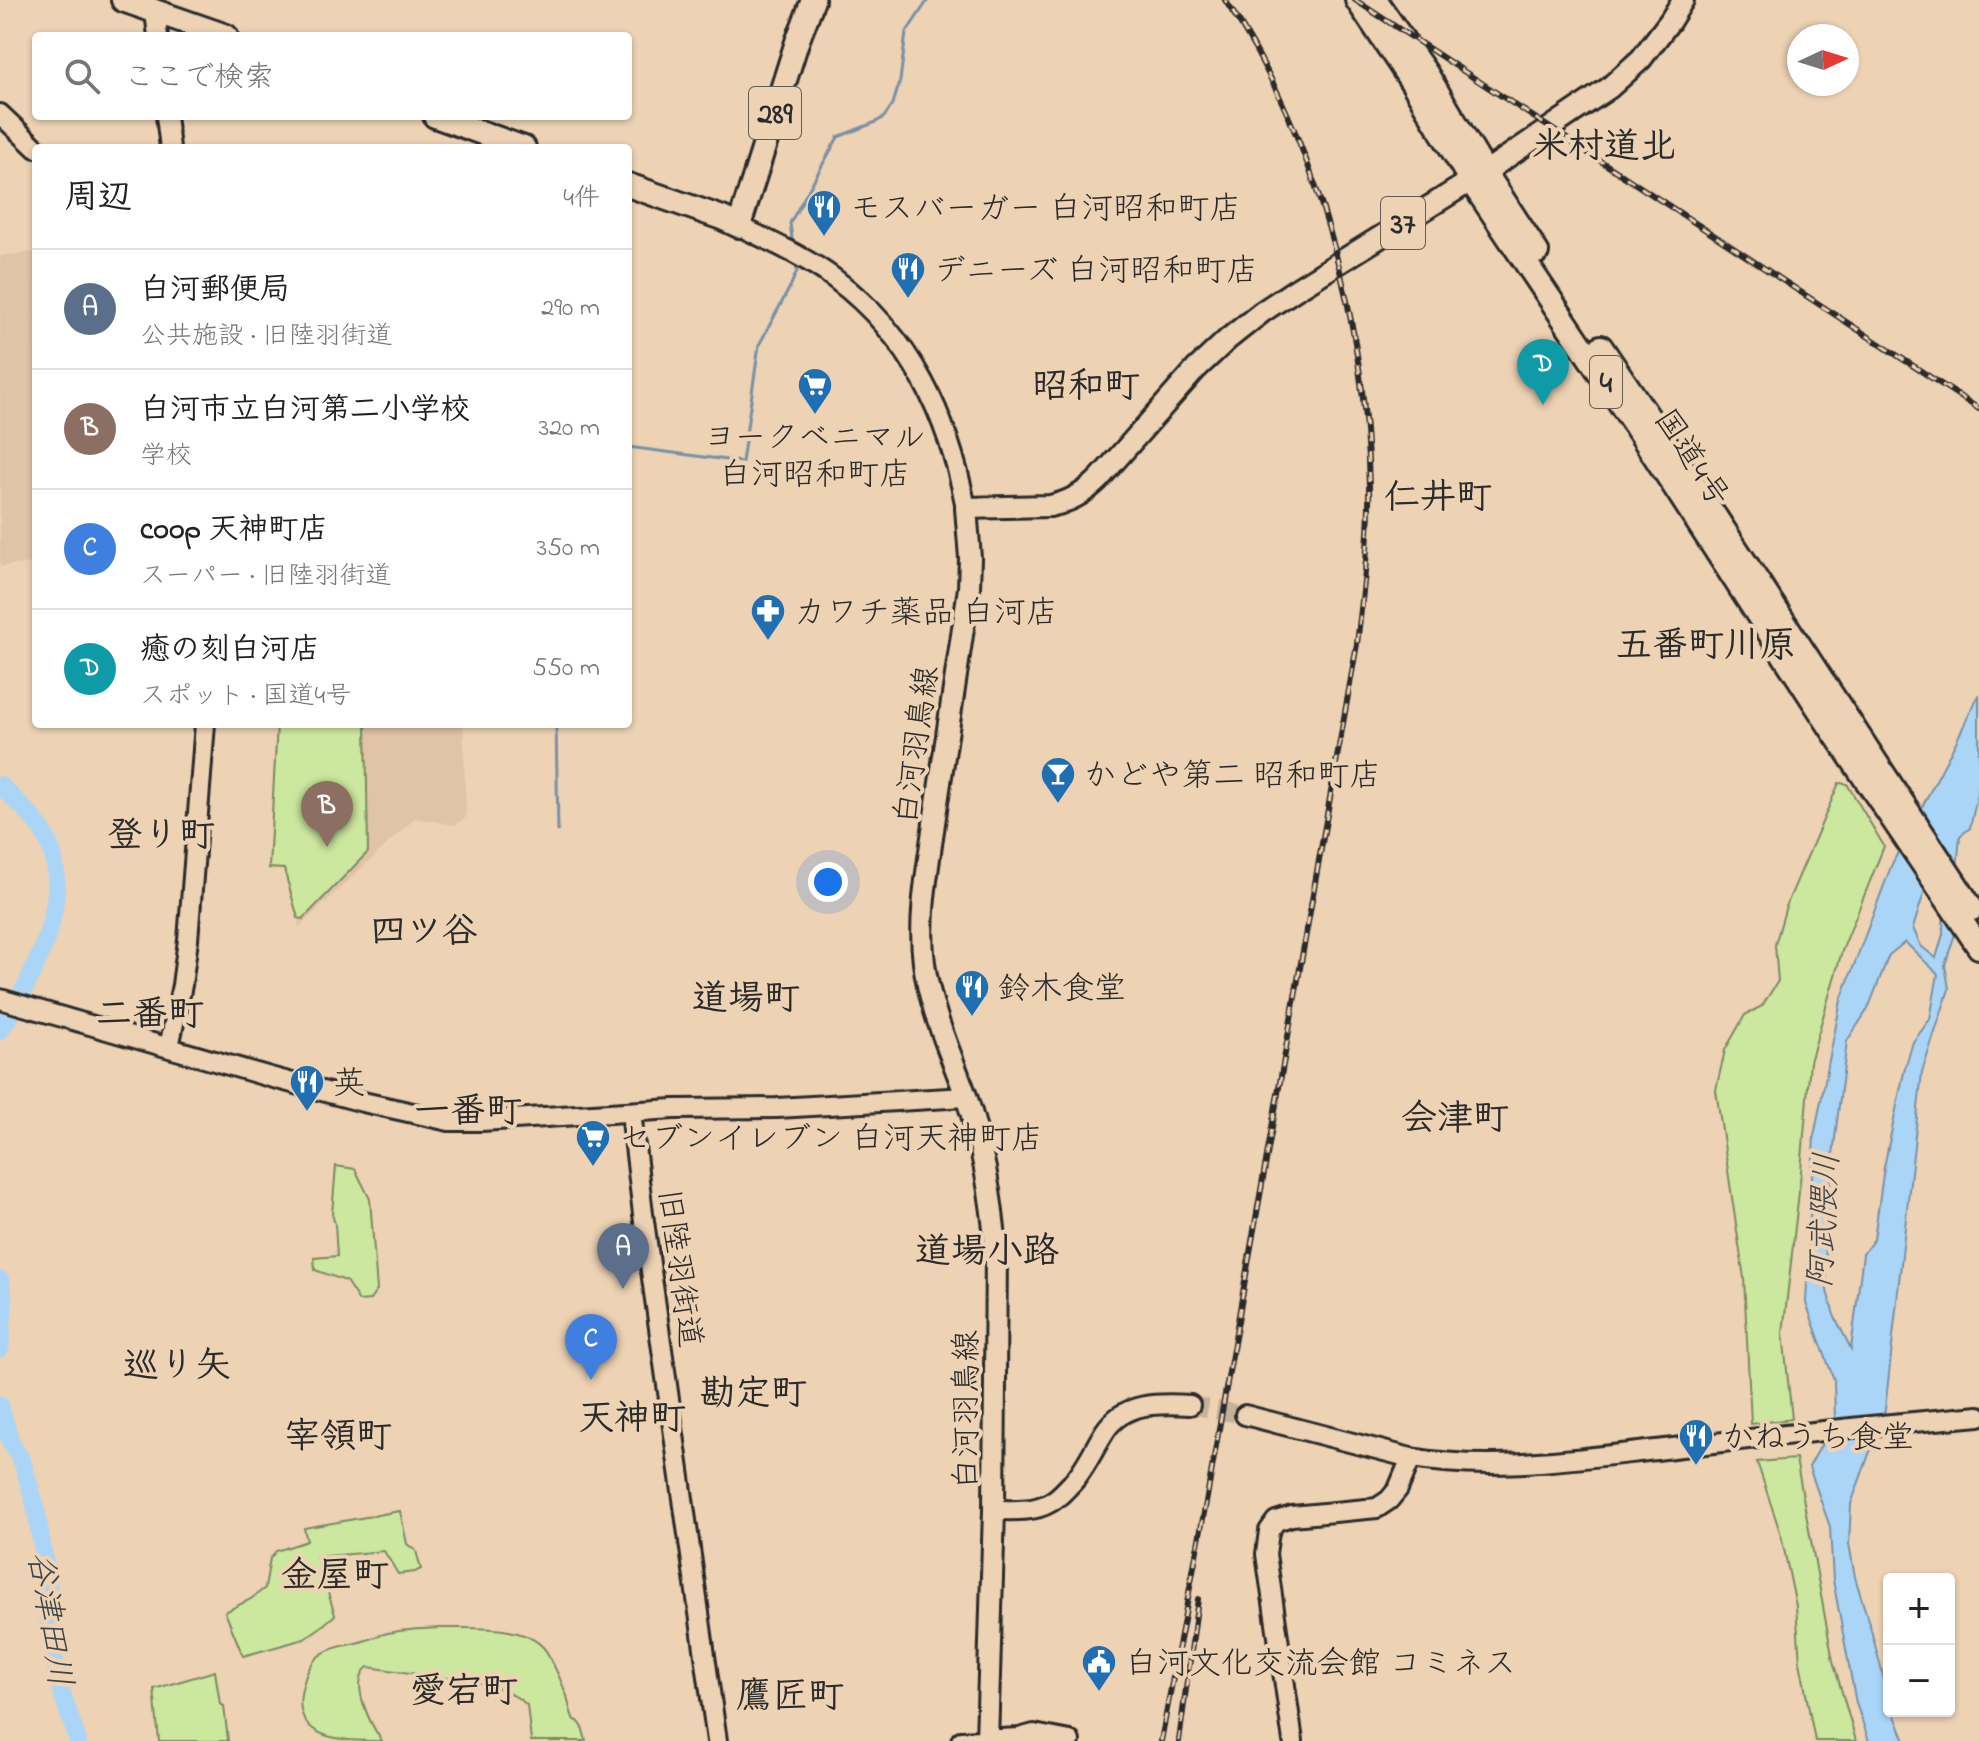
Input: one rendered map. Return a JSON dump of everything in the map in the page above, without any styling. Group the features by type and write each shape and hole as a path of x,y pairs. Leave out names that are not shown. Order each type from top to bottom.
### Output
{"highway":[{"path":"123,0 214,32"},
{"name":"289","path":"739,226 813,0"},
{"name":"国道4号","path":"1357,0 1478,176 1864,759 1979,920"},
{"name":"国道4号","path":"1375,0 1426,73 1478,176"},
{"path":"446,120 513,144"},
{"path":"632,186 739,226"},
{"name":"国道4号","path":"1864,759 1979,947"}],"main road":[{"name":"37","path":"966,508 1050,506 1062,504 1081,494 1099,479 1196,369 1228,339 1295,290 1478,176 1609,88 1626,74 1670,21 1683,0"},
{"name":"白河羽鳥線","path":"966,508 969,588 931,848 922,945 937,1018 966,1097 988,1175 996,1251 994,1510 987,1740"}],"street":[{"path":"155,12 158,32"},
{"path":"0,114 32,144"},
{"path":"166,120 170,144"},
{"path":"739,226 833,278 858,298 900,344 931,395 943,423 966,508"},
{"path":"169,1047 188,940 205,728"},
{"path":"0,999 355,1100 449,1121 966,1097"},
{"name":"旧陸羽街道","path":"631,1112 717,1741"},
{"path":"994,1510 1037,1507 1054,1500 1077,1478 1107,1428 1123,1414 1139,1406 1165,1403 1190,1405"},
{"path":"1245,1415 1436,1463 1508,1463 1602,1456 1979,1416"},
{"path":"1293,1741 1266,1554 1269,1531 1276,1521 1292,1516 1377,1508 1398,1489 1411,1458"},
{"path":"961,1741 1019,1738 1034,1734 1070,1741"}],"shaded area":[{"path":"32,252 32,563 0,566 0,256"},
{"path":"276,728 463,728 466,817 456,825 415,818 299,927 283,870 268,869"}],"green space":[{"path":"277,728 366,728 368,852 303,919 298,918 284,869 269,868"},
{"path":"1839,783 1847,784 1884,846 1842,951 1810,1062 1783,1333 1792,1419 1751,1424 1744,1278 1716,1090 1725,1050 1745,1015 1762,1006 1778,981 1775,945 1786,906"},
{"path":"336,1166 355,1169 370,1199 377,1290 370,1300 359,1301 346,1281 315,1270 314,1258 337,1256 332,1214"},
{"path":"1796,1459 1833,1661 1856,1741 1815,1741 1800,1662 1796,1606 1781,1535 1757,1462"},
{"path":"400,1511 407,1544 416,1551 421,1569 398,1574 384,1551 317,1557 335,1615 304,1639 243,1656 225,1612 265,1588 270,1558 276,1551 307,1541 304,1528"},
{"path":"440,1628 516,1632 541,1645 567,1696 574,1720 582,1726 586,1741 531,1741 527,1705 506,1691 469,1681 368,1667 360,1683 363,1704 382,1741 337,1738 312,1728 304,1719 300,1706 303,1684 310,1667 323,1653 391,1632"},
{"path":"215,1671 220,1704 224,1706 228,1741 159,1741 154,1689"}],"water":[{"name":"阿武隈川","path":"1979,694 1979,788 1970,828 1960,836 1952,924 1979,899 1979,909 1955,934 1945,965 1949,989 1922,1072 1885,1410 1851,1504 1849,1544 1855,1577 1883,1675 1883,1717 1895,1717 1905,1741 1869,1741 1856,1703 1833,1580 1830,1527 1809,1467 1835,1420 1834,1380 1806,1303 1814,1136 1841,1000 1892,864","holes":["1945,843 1943,934 1936,958 1921,946 1913,928","1905,942 1938,974 1930,1019 1913,1042 1904,1072 1884,1167 1874,1239 1863,1254 1851,1349 1834,1315 1827,1291 1825,1237 1847,1041 1868,1009 1889,955"]}],"waterway":[{"path":"793,246 790,223 838,137 876,122 893,104 900,81 906,33 928,0"},
{"path":"632,448 742,462 759,345 797,271 795,262"},
{"path":"556,728 558,831"},
{"name":"谷津田川","path":"0,785 45,835 54,859 56,884 54,910 47,936 25,987 0,1031"},
{"name":"谷津田川","path":"0,1280 4,1300 0,1349"},
{"name":"谷津田川","path":"0,1405 35,1504 48,1580 49,1629 60,1687 78,1741"}],"tunnel":[{"path":"1190,1405 1245,1415"}],"railway":[{"path":"1161,1741 1357,644 1368,526 1369,486 1358,360 1330,233 1286,111 1257,53 1225,0"},
{"path":"1355,0 1979,409"},
{"path":"1179,1741 1198,1599"}],"place":[{"name":"モスバーガー 白河昭和町店","path":"824,238"},
{"name":"デニーズ 白河昭和町店","path":"908,300"},
{"name":"癒の刻白河店","path":"1543,405"},
{"name":"ヨークベニマル 白河昭和町店","path":"815,416"},
{"name":"カワチ薬品 白河店","path":"768,642"},
{"name":"かどや第二 昭和町店","path":"1058,805"},
{"name":"白河市立白河第二小学校","path":"327,847"},
{"name":"鈴木食堂","path":"972,1018"},
{"name":"英","path":"307,1113"},
{"name":"セブンイレブン 白河天神町店","path":"593,1168"},
{"name":"白河郵便局","path":"623,1289"},
{"name":"coop 天神町店","path":"591,1380"},
{"name":"かねうち食堂","path":"1696,1467"},
{"name":"白河文化交流会館 コミネス","path":"1099,1693"}],"district":[{"name":"米村道北","path":"1604,144"},
{"name":"昭和町","path":"1086,384"},
{"name":"仁井町","path":"1438,495"},
{"name":"五番町川原","path":"1706,643"},
{"name":"登り町","path":"161,833"},
{"name":"四ツ谷","path":"424,929"},
{"name":"道場町","path":"746,996"},
{"name":"二番町","path":"150,1012"},
{"name":"一番町","path":"468,1109"},
{"name":"会津町","path":"1455,1116"},
{"name":"道場小路","path":"987,1249"},
{"name":"巡り矢","path":"177,1363"},
{"name":"勘定町","path":"753,1391"},
{"name":"天神町","path":"632,1416"},
{"name":"宰領町","path":"338,1434"},
{"name":"金屋町","path":"335,1573"},
{"name":"愛宕町","path":"464,1689"},
{"name":"鷹匠町","path":"790,1694"}]}
